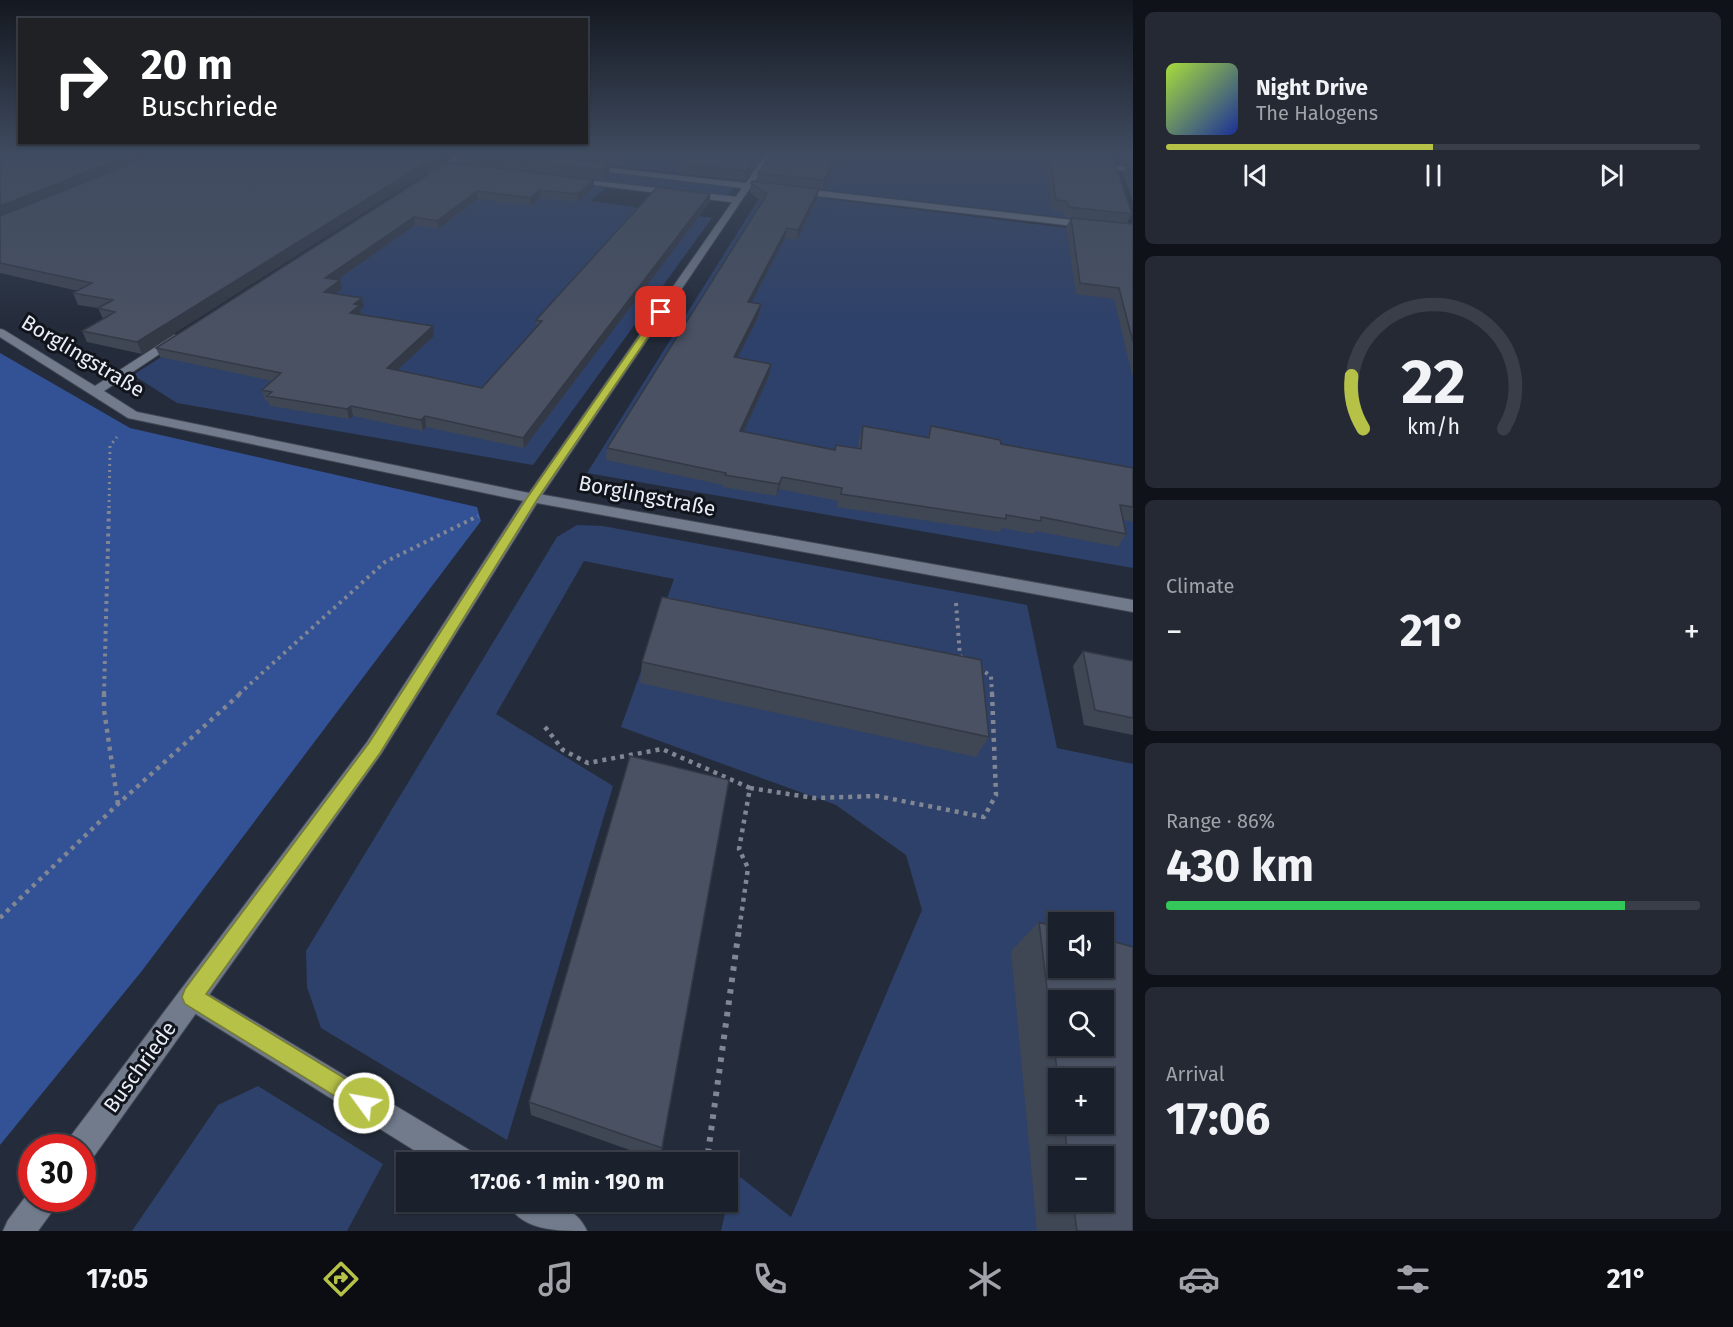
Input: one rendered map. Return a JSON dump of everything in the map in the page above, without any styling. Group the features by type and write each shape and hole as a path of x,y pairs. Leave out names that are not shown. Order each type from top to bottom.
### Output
{"street":[{"name":"Buschriede","path":"91,1134 375,748 533,498 729,212"},
{"path":"979,212 1133,230"},
{"name":"Borglingstraße","path":"0,332 133,415 533,498 1133,606"},
{"path":"95,390 185,333"},
{"path":"192,997 444,1152"},
{"path":"20,1231 33,1212"},
{"path":"540,1212 571,1231"}],"path":[{"path":"117,804 104,710 110,446 133,415"},
{"path":"0,918 117,804 385,562 485,513 533,498"},
{"path":"954,574 960,656 968,661"},
{"path":"545,727 562,750 588,763 662,749 750,788 814,798 877,796 984,817 996,795 991,676 975,666"},
{"path":"708,1152 748,868 739,849 750,788"}],"shaded area":[{"path":"386,212 672,212 712,218 533,465 177,403 133,375"},
{"path":"750,212 939,212 1133,236 1133,568 587,473"},
{"path":"1018,212 1107,212 1109,223"},
{"path":"0,353 130,428 477,507 481,521 141,972 0,1145"},
{"path":"577,525 603,526 1027,605 1057,748 1133,764 1133,1231 721,1231 725,1212 738,1212 738,1175 791,1217 922,910 906,855 836,805 621,727 674,579 584,561 496,714 613,786 507,1140 321,1028 307,987 306,951 557,537"},
{"path":"258,1086 383,1164 347,1231 132,1231 218,1105"}],"building":[{"path":"9,212 346,212 137,342 82,331 115,312 98,308 113,300 73,293 92,283 0,263 0,216"},
{"path":"369,212 448,212 437,221 414,217 325,278 340,280 324,292 362,298 354,304 360,305 350,313 433,326 387,368 482,388 542,321 536,320 634,212 696,212 523,438 425,416 421,420 351,406 347,409 267,396 272,392 262,390 281,373 156,348"},
{"path":"755,212 807,212 798,230 787,228 748,302 761,304 734,357 771,364 740,431 835,450 836,445 861,449 863,426 929,438 931,426 1000,440 1001,444 1133,468 1133,507 1120,505 1126,534 1041,517 1041,521 1006,515 1006,519 841,494 842,488 782,477 779,484 725,475 726,473 607,448"},
{"path":"1071,218 1133,224 1133,342 1119,288 1080,283"},
{"path":"662,597 981,660 989,737 642,662"},
{"path":"1083,651 1133,661 1133,718 1095,710"},
{"path":"630,756 729,780 662,1148 529,1102"},
{"path":"1039,922 1048,925 1048,978 1114,978 1114,942 1133,947 1133,1231 1077,1231 1074,1212 1114,1212 1114,1146 1067,1146 1065,1134 1114,1134 1114,1068 1057,1068 1055,1056 1114,1056 1114,990 1048,990 1048,996"}],"route":[{"path":"364,1103 192,997 375,748 533,498 661,312"}]}
